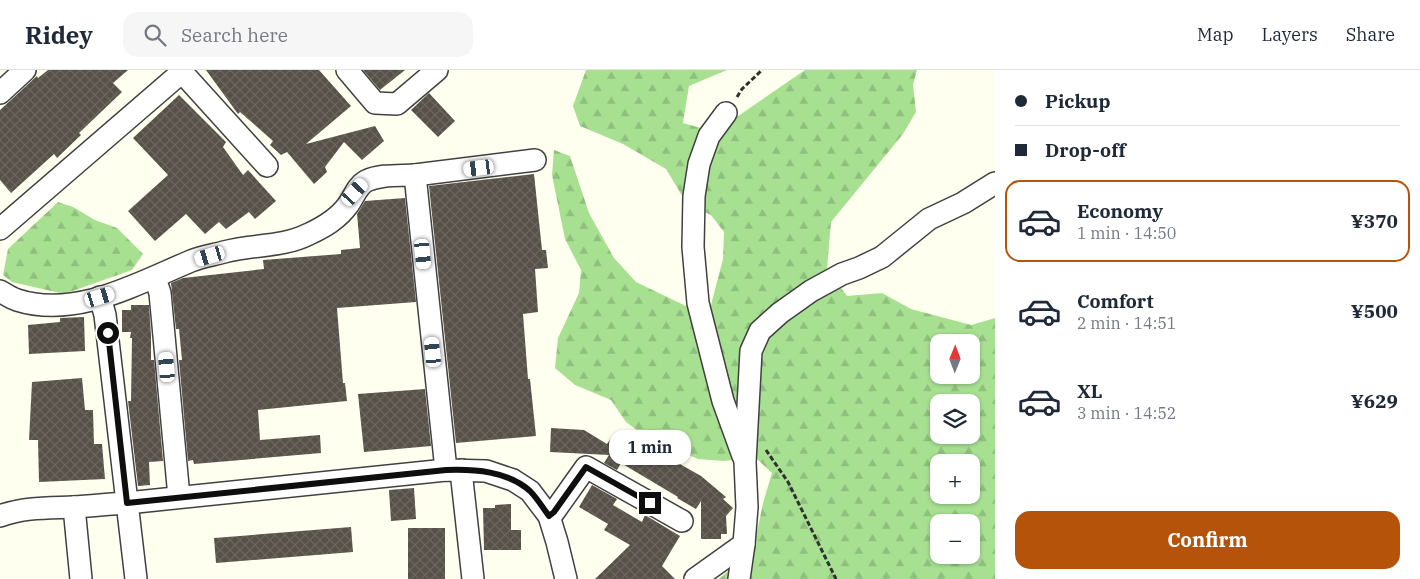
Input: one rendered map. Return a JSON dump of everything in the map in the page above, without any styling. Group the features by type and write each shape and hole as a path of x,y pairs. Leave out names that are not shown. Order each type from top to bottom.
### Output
{"street":[{"path":"0,92 25,70"},
{"path":"347,70 375,103 397,104 437,70"},
{"path":"0,229 181,71 267,166"},
{"path":"726,113 709,136 699,164 694,196 693,247 698,303 722,401 745,462"},
{"path":"0,291 15,300 33,304 63,306 100,297 131,288 192,261 227,251 278,244 307,235 332,222 348,205 355,192 364,182 377,177 415,175 535,160"},
{"path":"415,175 454,470 462,480 474,579"},
{"path":"739,579 747,507 745,462 751,352 760,331 780,313 811,291 842,274 882,257 929,219 963,202 995,182"},
{"path":"155,278 160,293 179,497"},
{"path":"100,297 105,314 136,579"},
{"path":"549,516 554,512 586,467 682,521"},
{"path":"0,516 9,512 39,507 74,507 127,503 454,470 486,471 513,480 530,491 549,516 566,579"},
{"path":"74,507 82,579"},
{"path":"695,579 744,544"}],"path":[{"path":"726,113 742,89 762,70"},
{"path":"747,431 765,448 788,482 836,579"}],"green space":[{"path":"586,70 727,70 689,86 683,123 715,132 805,70 917,70 913,85 916,112 903,134 831,222 827,269 847,296 882,293 911,309 971,325 995,318 995,579 719,579 734,566 755,542 763,503 772,473 756,458 723,461 698,459 646,437 626,422 611,400 575,385 555,368 558,338 579,293 581,270 565,239 552,175 554,150 570,156 589,213 614,258 636,282 688,307 711,305 723,259 724,232 711,215 687,204 666,169 623,144 580,126 573,106"},
{"path":"58,202 73,207 95,220 117,228 143,254 132,270 64,294 12,282 3,275 8,249"}],"building":[{"path":"48,70 128,70 113,83 122,92 79,133 81,135 57,158 54,154 11,193 0,180 0,110 37,76 38,78"},
{"path":"206,70 319,70 351,106 306,144 375,126 384,141 362,160 344,142 325,167 327,172 314,184 287,152 281,155 270,145 273,141 240,112 238,114"},
{"path":"363,70 405,70 380,90"},
{"path":"429,93 455,121 438,137 411,110"},
{"path":"179,95 226,142 223,147 243,175 248,170 276,201 255,219 249,212 226,229 219,222 205,234 186,214 155,241 128,211 168,175 133,138"},
{"path":"534,174 542,250 546,250 548,268 535,269 538,312 523,314 528,379 530,379 536,436 456,443 429,186"},
{"path":"405,198 416,302 337,308 343,383 345,383 347,401 258,410 260,440 320,435 321,453 194,464 193,460 188,461 179,360 182,360 179,329 176,329 171,283 183,278 264,269 263,260 341,254 341,250 360,248 357,214 365,201"},
{"path":"131,305 149,305 151,360 154,360 163,461 149,462 150,485 138,486 128,401 131,401 132,338 130,338 131,332 122,332 122,310 131,310"},
{"path":"84,317 85,351 29,354 28,325 60,322 60,318"},
{"path":"82,378 85,410 93,410 94,444 102,444 105,479 39,482 38,440 29,440 32,382"},
{"path":"425,389 431,446 364,452 358,394"},
{"path":"551,428 584,430 607,444 611,438 636,454 643,443 701,476 726,497 723,499 733,508 726,516 727,534 721,534 721,539 701,539 701,501 696,509 621,463 617,470 604,463 609,455 550,452"},
{"path":"592,485 617,499 613,505 642,522 645,515 680,536 662,566 675,579 595,579 630,545 604,530 608,524 579,507"},
{"path":"414,488 416,519 391,521 389,490"},
{"path":"511,504 511,530 521,530 521,550 484,550 483,508 495,508 495,505"},
{"path":"351,527 353,552 216,563 214,538"},
{"path":"408,528 445,528 445,579 408,579"}],"route":[{"path":"108,333 127,503 446,470 462,470 486,471 513,480 530,491 549,516 554,512 586,467 650,503"}]}
